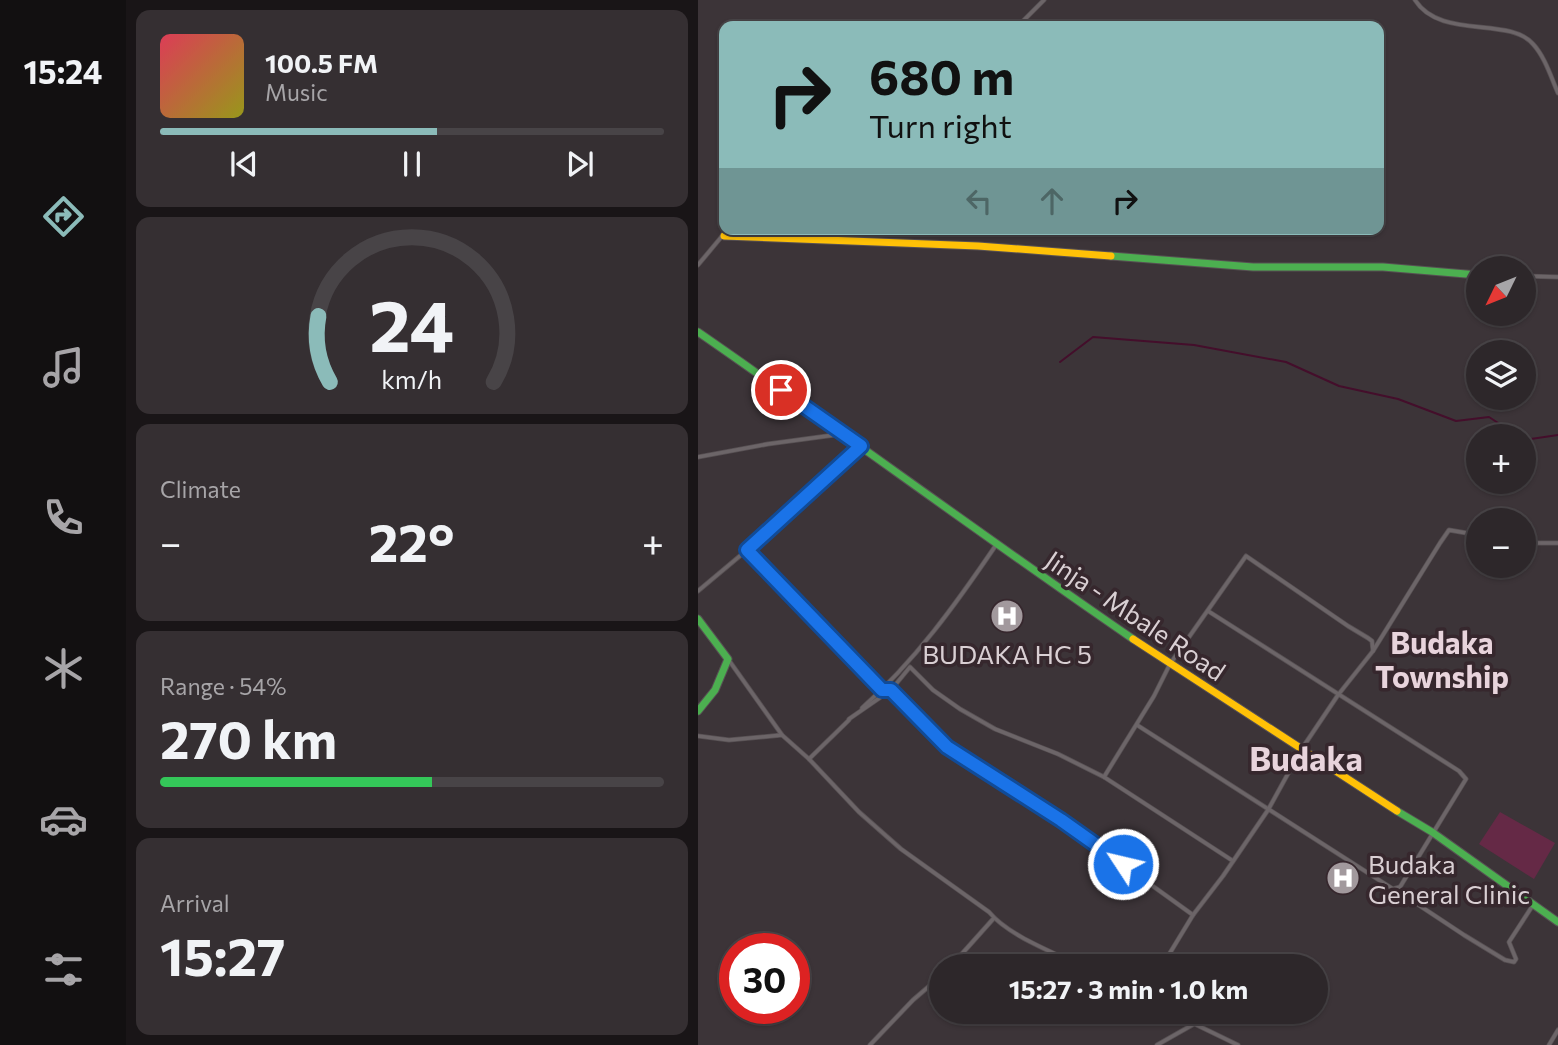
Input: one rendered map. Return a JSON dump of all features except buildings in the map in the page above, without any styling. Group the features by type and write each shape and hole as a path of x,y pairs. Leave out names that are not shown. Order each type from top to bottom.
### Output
{"main road":[{"path":"762,235 1253,267 1383,267 1466,274"},
{"name":"Jinja - Mbale Road","path":"698,332 844,433 996,545 1170,664 1432,832 1558,922"},
{"path":"698,619 728,659 715,690 698,711"}],"street":[{"path":"1023,21 1044,0"},
{"path":"1415,0 1431,17 1514,33 1528,40 1539,53 1558,93"},
{"path":"698,265 724,235"},
{"path":"1536,276 1558,277"},
{"path":"698,457 844,433"},
{"path":"698,591 861,446"},
{"path":"1169,954 1193,915 1268,810 1301,750 1338,695 1373,651 1449,530 1466,533"},
{"path":"1536,543 1558,543"},
{"path":"809,759 897,676 962,596 996,545"},
{"path":"747,550 882,690 891,690 947,747 1061,820 1193,915"},
{"path":"1104,777 1137,725 1170,664 1246,556 1368,638 1372,641 1373,651"},
{"path":"1208,611 1435,755 1466,779 1396,890"},
{"path":"728,659 781,735 809,759 859,812 901,849 995,918 1057,954"},
{"path":"849,719 891,690 910,667 933,690 960,709 995,729 1058,754 1104,777 1233,861"},
{"path":"1137,725 1505,960 1514,962 1516,959 1509,942 1533,905"},
{"path":"698,736 730,740 781,735"},
{"path":"962,954 995,918"},
{"path":"870,1045 929,986"},
{"path":"1157,1045 1194,1024 1238,1045"},
{"path":"1549,1045 1558,1030"}],"shaded area":[{"path":"1500,812 1555,843 1534,879 1479,844"}],"waterway":[{"path":"1060,362 1093,337 1194,345 1286,362 1339,386 1398,399 1456,421 1489,417 1500,424"},
{"path":"1536,438 1558,435"}],"traffic: fast":[{"path":"1111,256 1253,267 1383,267 1466,274"},
{"path":"698,332 1133,639"},
{"path":"698,619 728,659 715,690 698,711"},
{"path":"1397,811 1432,832 1558,922"}],"traffic: slow":[{"path":"724,236 978,246 1111,256"},
{"path":"1133,639 1397,811"}],"place":[{"name":"BUDAKA HC 5","path":"1007,616"},
{"name":"Budaka General Clinic","path":"1343,878"}],"district":[{"name":"Budaka Township","path":"1442,658"},
{"name":"Budaka","path":"1306,757"}],"route":[{"path":"781,390 861,446 747,550 882,690 891,690 947,747 1061,820 1123,864"}]}
